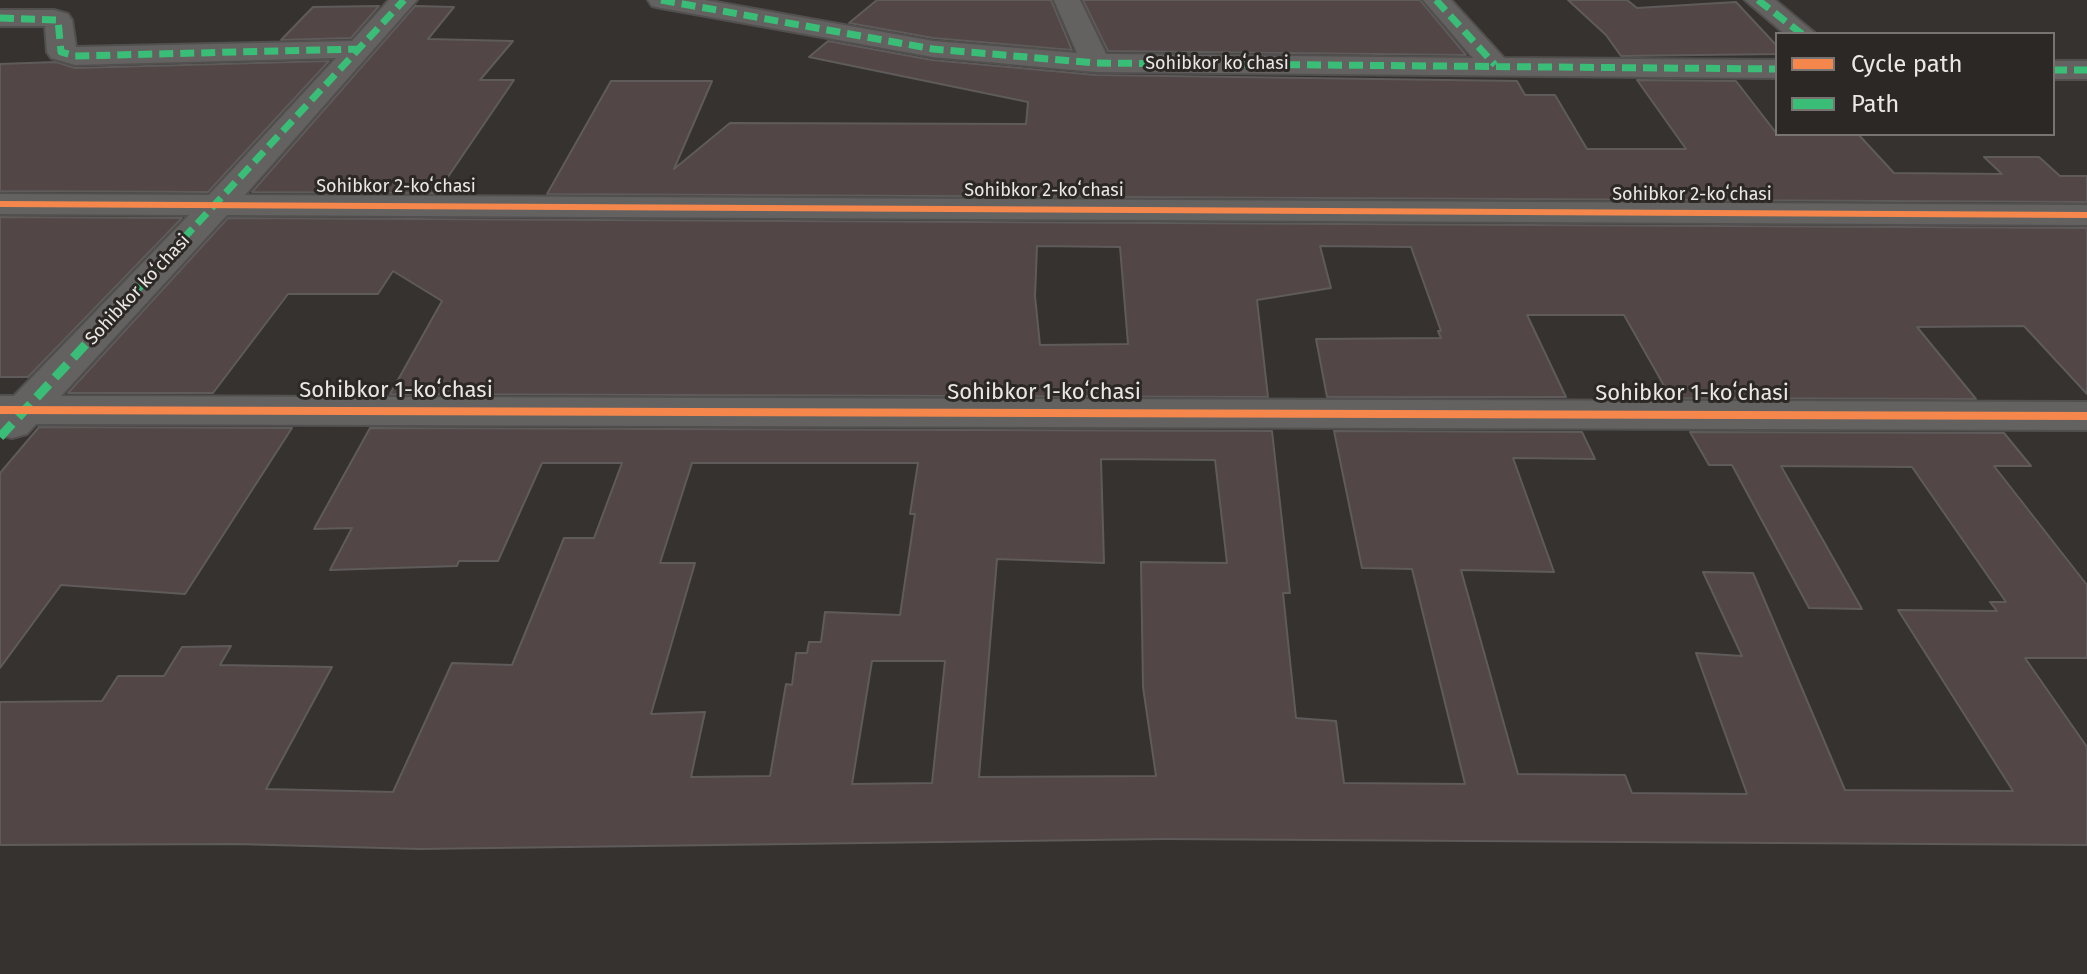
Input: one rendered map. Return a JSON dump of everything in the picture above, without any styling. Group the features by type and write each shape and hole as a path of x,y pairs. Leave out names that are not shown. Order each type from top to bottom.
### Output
{"street":[{"name":"Sohibkor koʻchasi","path":"8,419 219,204 404,0"},
{"name":"Sohibkor koʻchasi","path":"661,0 732,6 933,49 1096,63 1775,69"},
{"path":"1067,0 1096,63"},
{"path":"1436,0 1495,65"},
{"path":"1758,0 1799,32"},
{"path":"0,18 58,20 61,52 75,56 358,49"},
{"path":"2055,70 2087,70"},
{"name":"Sohibkor 2-koʻchasi","path":"0,204 2087,215"},
{"name":"Sohibkor 1-koʻchasi","path":"8,419 2087,416"}],"building":[{"path":"877,0 1051,0 1072,50 933,38 849,23"},
{"path":"1083,0 1420,0 1466,55 1108,51"},
{"path":"1568,0 1627,0 1637,8 1736,2 1775,44 1775,54 1621,56 1606,35"},
{"path":"379,6 351,38 281,40 313,7"},
{"path":"415,6 454,7 428,39 513,41 480,80 514,80 437,193 252,192"},
{"path":"828,41 932,60 1096,75 1517,81 1525,95 1555,95 1587,149 1686,149 1637,80 1736,81 1775,131 1775,136 1860,136 1894,173 2002,174 1984,157 2039,157 2060,176 2087,176 2087,202 547,194 611,81 712,81 674,169 730,123 1026,124 1028,102 809,57"},
{"path":"329,61 208,192 0,191 0,64 56,62 75,68"},
{"path":"0,217 182,218 28,377 0,377"},
{"path":"228,218 2087,228 2087,394 2024,326 1917,327 1976,399 1671,398 1624,315 1527,315 1566,397 1327,397 1316,339 1441,338 1438,331 1441,331 1411,247 1320,246 1331,288 1257,300 1268,397 390,394 442,301 393,271 378,294 288,294 213,393 68,393","holes":["1037,246 1120,247 1128,344 1040,345 1035,296"]},
{"path":"39,427 292,428 185,594 61,585 0,668 0,473"},
{"path":"370,428 1272,431 1290,593 1283,593 1296,718 1336,721 1344,783 1465,784 1412,569 1362,568 1334,431 1582,432 1595,459 1513,458 1554,572 1461,570 1518,774 1625,775 1632,793 1747,794 1696,653 1742,656 1703,572 1753,573 1845,790 2013,791 1898,610 1997,611 1990,602 2006,602 1912,467 1781,466 1862,609 1809,608 1732,465 1709,465 1690,432 2004,433 2031,466 1994,466 2087,585 2087,658 2025,658 2087,747 2087,845 1165,839 419,849 236,844 0,845 0,702 102,701 118,676 164,676 182,647 231,646 220,665 332,667 266,789 393,792 452,663 512,665 564,538 594,538 622,463 542,463 498,561 459,561 457,566 330,570 352,528 314,529","holes":["1101,459 1215,460 1227,563 1141,562 1143,687 1156,776 979,777 997,559 1104,563","692,463 918,463 910,514 915,514 900,615 825,612 821,642 809,642 807,653 796,653 792,685 786,684 770,776 691,777 705,712 651,714 695,563 660,563","872,661 945,661 932,783 852,784"]}],"marked path":[{"path":"0,437 404,0"},
{"path":"661,0 933,49 1096,63 1775,69"},
{"path":"1436,0 1495,65"},
{"path":"1758,0 1799,32"},
{"path":"0,18 58,20 61,52 75,56 358,49"},
{"path":"2055,70 2087,70"}],"cycle path":[{"path":"0,204 2087,215"},
{"path":"0,410 2087,416"}]}
